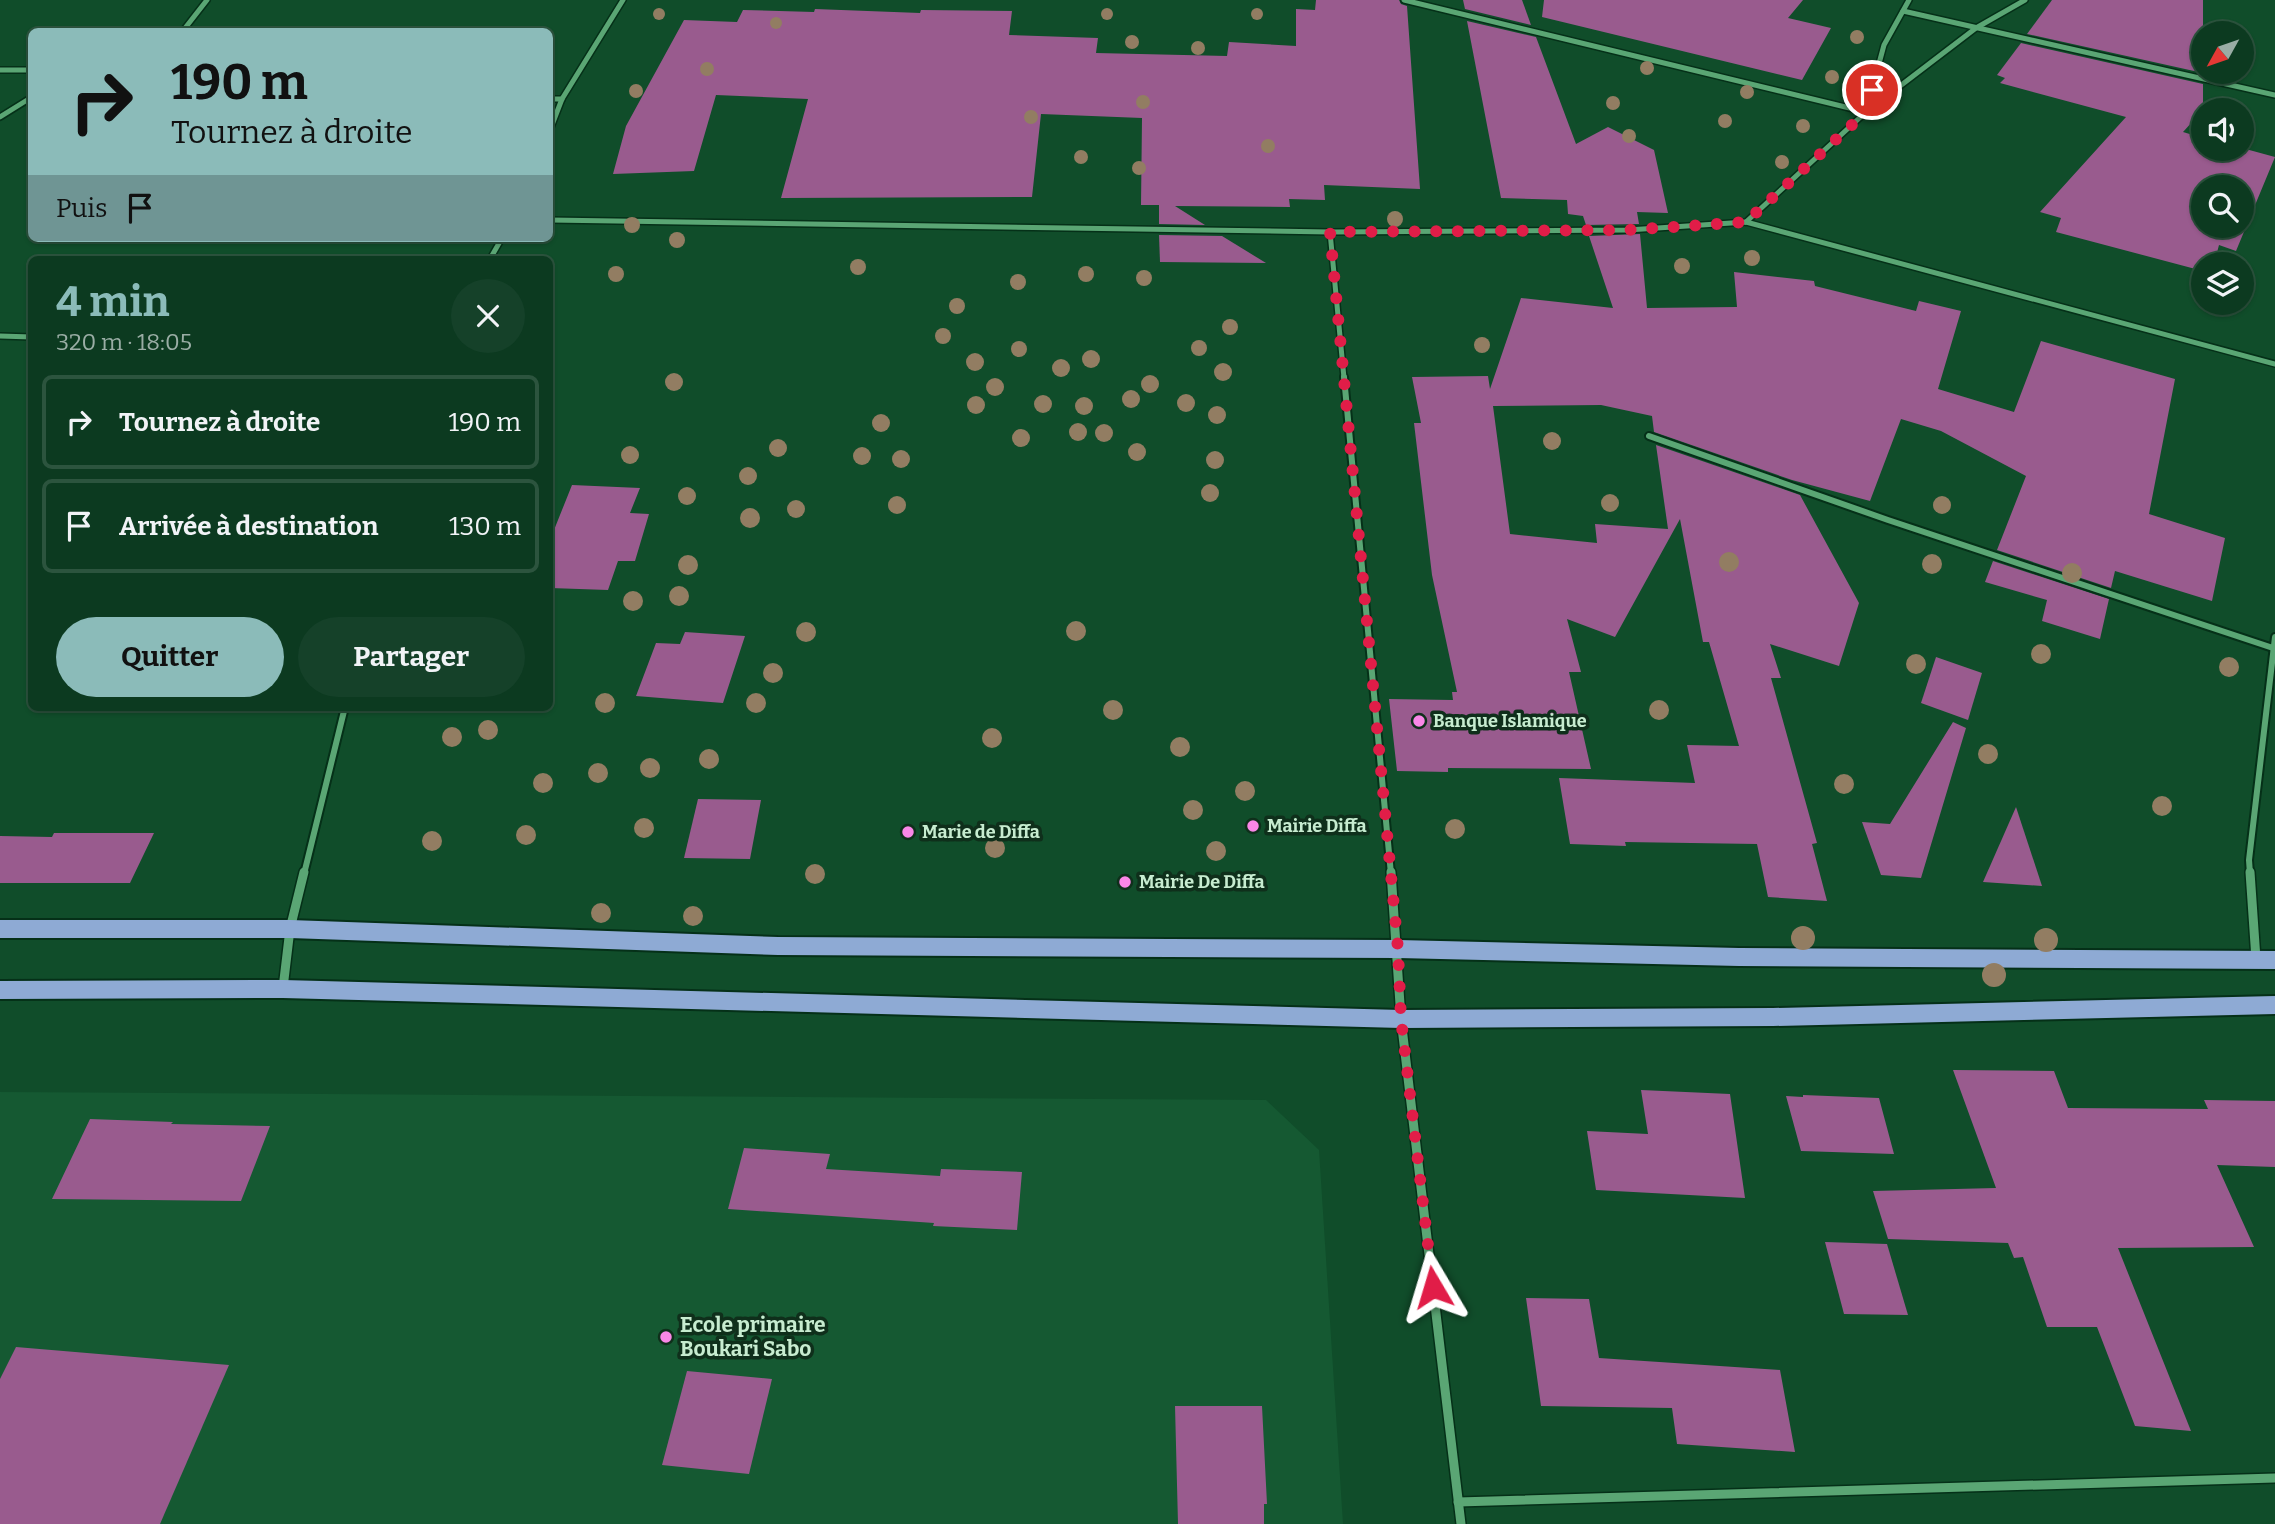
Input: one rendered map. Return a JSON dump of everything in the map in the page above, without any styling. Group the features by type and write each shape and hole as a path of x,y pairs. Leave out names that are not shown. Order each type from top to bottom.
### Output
{"highway":[{"path":"0,929 290,929 778,946 1398,949 1753,957 2266,960"},
{"path":"0,990 283,989 1401,1019 1773,1017 2275,1005"}],"street":[{"path":"185,28 207,0"},
{"path":"553,122 562,99 623,0"},
{"path":"1404,0 1866,112"},
{"path":"1866,112 1884,45 1909,0"},
{"path":"1746,222 1866,112 1976,28 2025,0"},
{"path":"1903,11 2275,95"},
{"path":"0,70 28,70"},
{"path":"0,117 28,99"},
{"path":"553,99 562,99"},
{"path":"553,220 1330,232 1628,230 1746,222 2275,364"},
{"path":"1330,232 1398,949 1401,1019 1461,1524"},
{"path":"0,336 28,337"},
{"path":"1649,436 1900,524 2273,648"},
{"path":"2266,960 2249,860 2275,637"},
{"path":"283,989 290,929 344,711"},
{"path":"1458,1502 2275,1478"}],"shaded area":[{"name":"Ecole primaire Boukari Sabo","path":"0,1092 1266,1100 1319,1150 1343,1524 0,1524"}],"building":[{"path":"1316,0 1399,0 1407,6 1420,189 1324,185 1325,200 1289,199 1290,207 1175,206 1205,225 1159,224 1159,205 1141,205 1142,118 1041,114 1032,197 781,198 808,99 716,95 694,171 613,174 626,126 684,20 737,22 743,10 814,12 815,9 920,13 921,10 1012,11 1009,35 1098,38 1096,53 1227,56 1229,42 1296,46 1296,9 1315,10"},
{"path":"1463,0 1522,0 1531,25 1465,9"},
{"path":"1544,0 1803,0 1788,18 1831,28 1802,80 1542,17"},
{"path":"2052,0 2203,0 2203,21 2191,21 2191,70 2027,34"},
{"path":"1467,21 1536,37 1576,144 1608,127 1654,150 1668,213 1637,212 1639,224 1586,225 1583,216 1568,214 1567,200 1501,198"},
{"path":"2021,43 2191,81 2191,84 2203,84 2203,98 2191,98 2191,123 2183,132 2191,134 2191,161 2254,161 2254,151 2275,157 2254,208 2254,175 2191,175 2191,238 2241,238 2236,251 2219,245 2217,252 2191,252 2191,268 2056,232 2061,218 2040,212 2126,117 2000,83 2005,78 1997,75"},
{"path":"1640,234 1647,308 1737,307 1734,272 1814,281 1815,286 1916,311 1919,301 1961,311 1938,389 2014,412 2041,341 2175,379 2149,514 2225,538 2212,601 2115,571 2111,588 1997,550 2026,476 1941,431 1901,419 1870,501 1792,480 1654,432 1652,416 1601,405 1493,406 1510,534 1597,543 1595,524 1668,529 1656,445 1800,495 1859,603 1839,666 1770,644 1781,678 1771,678 1817,843 1812,844 1827,901 1768,897 1757,844 1570,844 1559,778 1695,783 1687,745 1739,746 1709,642 1703,642 1680,519 1615,637 1567,619 1581,672 1569,672 1591,769 1448,768 1448,772 1397,771 1389,699 1453,700 1452,692 1457,692 1432,575 1414,423 1421,423 1412,377 1488,376 1490,389 1521,298 1613,308 1589,236"},
{"path":"1159,235 1222,236 1266,263 1160,262"},
{"path":"572,485 640,488 630,513 649,514 635,561 618,561 608,590 553,588 553,532"},
{"path":"1993,561 2109,599 2100,639 2042,621 2047,600 1985,582"},
{"path":"685,632 745,636 723,703 636,696 656,643 680,644"},
{"path":"1936,657 1982,673 1968,720 1921,703"},
{"path":"1953,722 1966,728 1921,878 1881,875 1862,822 1890,824"},
{"path":"698,799 761,800 750,859 684,858"},
{"path":"2016,807 2042,886 1983,882"},
{"path":"54,833 154,833 130,883 0,883 0,836 52,837"},
{"path":"1953,1070 2054,1071 2068,1108 2208,1109 2204,1100 2275,1101 2275,1167 2217,1165 2254,1247 2118,1248 2191,1431 2135,1426 2097,1327 2047,1327 2023,1257 2014,1258 2008,1243 1888,1239 1873,1191 1996,1188"},
{"path":"1641,1090 1730,1094 1745,1198 1596,1190 1587,1131 1648,1134"},
{"path":"1786,1096 1879,1098 1894,1154 1801,1151"},
{"path":"90,1119 270,1126 241,1201 52,1199"},
{"path":"744,1148 830,1154 826,1169 940,1176 941,1169 1022,1172 1017,1230 728,1209"},
{"path":"1825,1242 1887,1244 1908,1315 1844,1314"},
{"path":"1526,1298 1589,1299 1599,1358 1780,1370 1795,1452 1677,1444 1672,1408 1541,1406"},
{"path":"16,1347 229,1365 160,1524 0,1524 0,1379"},
{"path":"687,1371 772,1379 749,1474 662,1465"},
{"path":"1175,1406 1262,1406 1267,1504 1264,1504 1264,1524 1178,1524"}],"place":[{"name":"Banque Islamique","path":"1419,721"},
{"name":"Mairie Diffa","path":"1253,826"},
{"name":"Marie de Diffa","path":"908,832"},
{"name":"Mairie De Diffa","path":"1125,882"},
{"name":"Ecole primaire Boukari Sabo","path":"666,1337"}],"route":[{"path":"1433,1287 1401,1019 1398,949 1330,232 1628,230 1746,222 1866,112 1872,90"}]}
